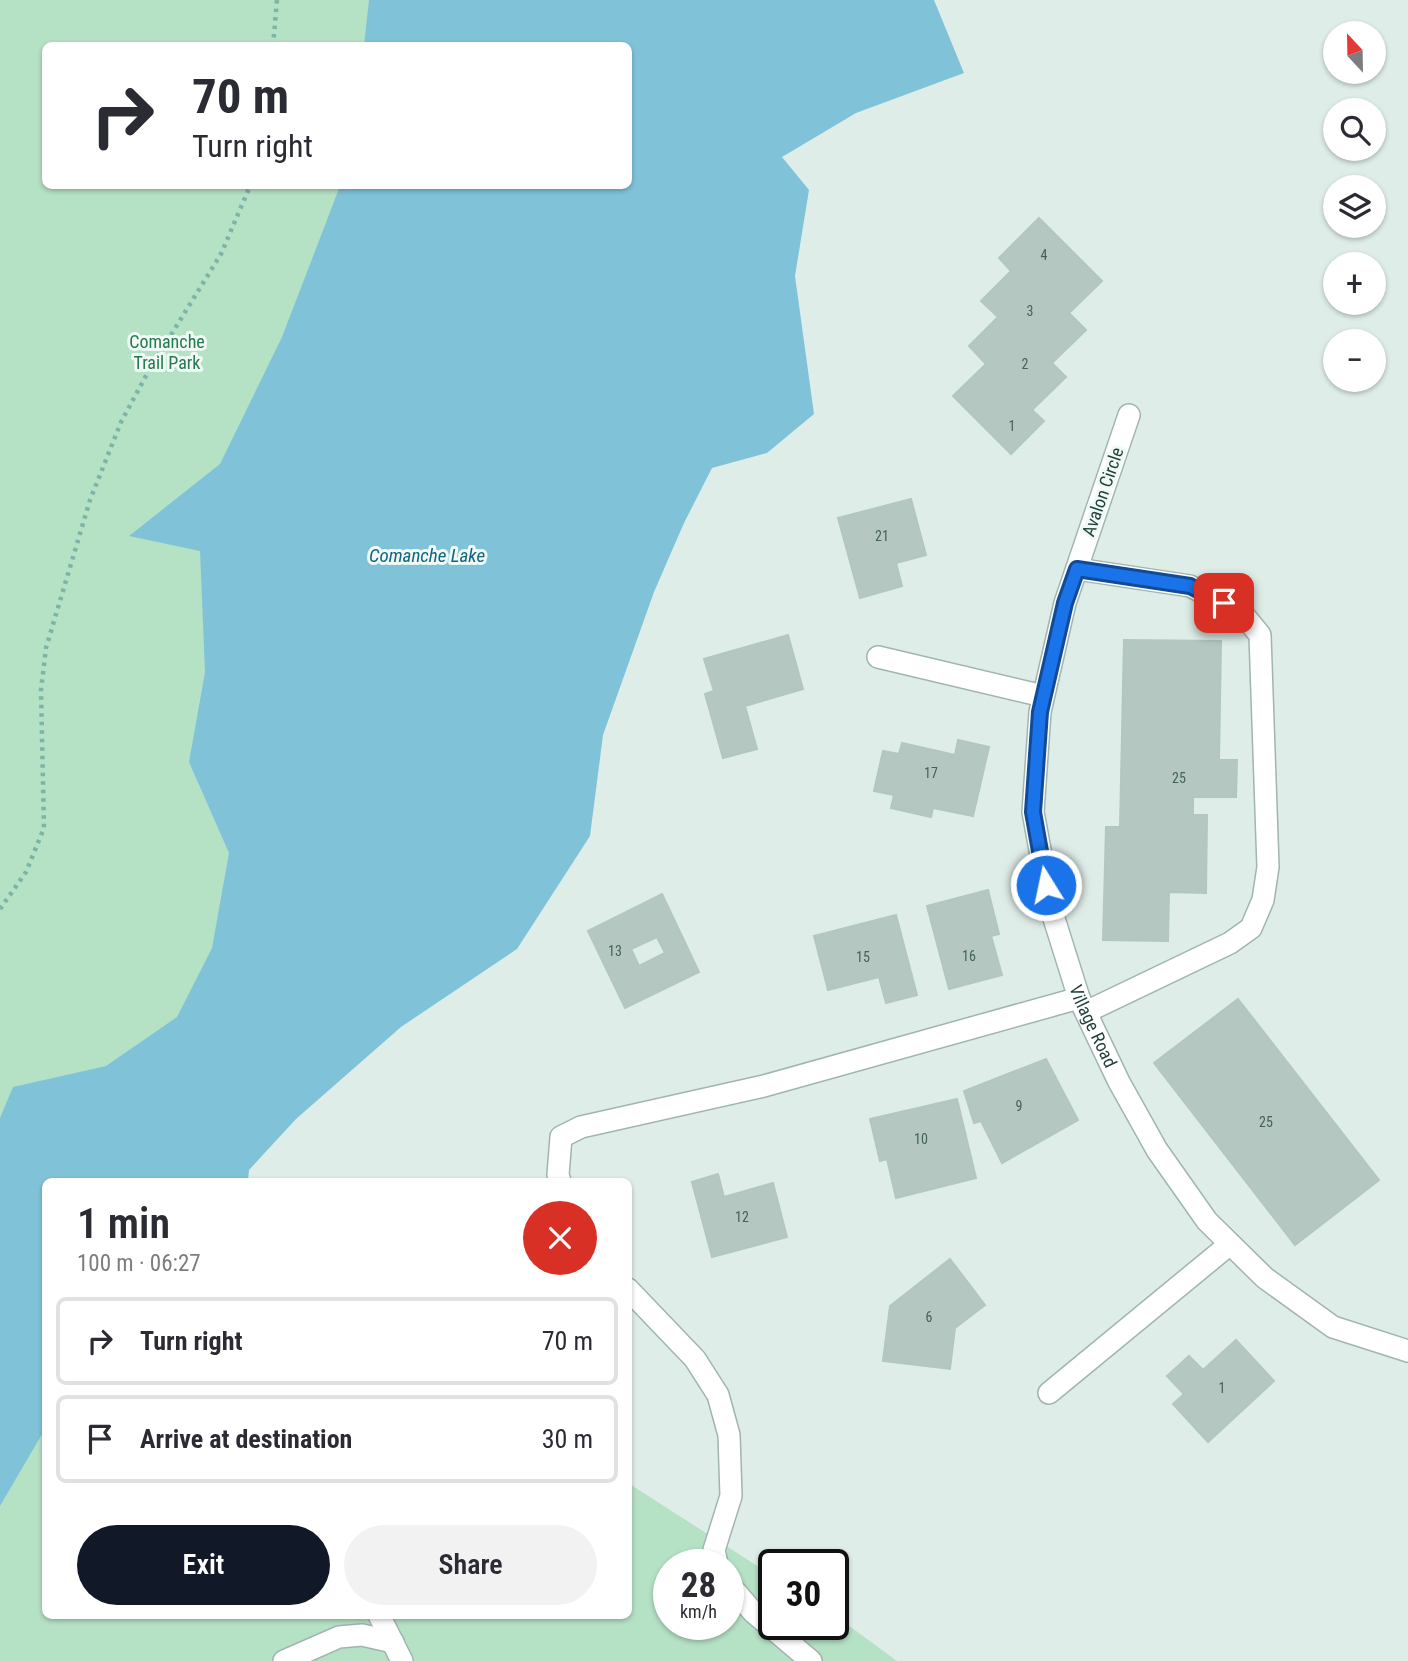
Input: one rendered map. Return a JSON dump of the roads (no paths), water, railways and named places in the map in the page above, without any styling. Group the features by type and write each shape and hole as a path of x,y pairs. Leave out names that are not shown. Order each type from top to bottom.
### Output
{"street":[{"name":"Avalon Circle","path":"1077,569 1129,415"},
{"name":"Village Road","path":"1077,569 1065,603 1040,712 1033,812 1051,909 1083,1005 1119,1082 1157,1150 1207,1221 1265,1278 1333,1327 1408,1352"},
{"path":"559,1178 561,1137 581,1127 764,1086 1083,1005 1230,943 1251,928 1263,900 1268,867 1260,635 1241,612 1190,586 1077,569"},
{"path":"878,657 1043,696"},
{"path":"1049,1393 1230,1244"},
{"path":"632,1293 695,1359 718,1395 729,1436 731,1496 714,1549"},
{"path":"744,1602 811,1661"},
{"path":"381,1619 398,1652"},
{"path":"284,1661 339,1637 362,1635 398,1652"}],"water":[{"name":"Comanche Lake","path":"369,0 934,0 964,73 856,113 782,157 809,190 795,276 814,414 767,453 712,468 654,592 603,735 590,836 517,949 401,1027 296,1119 249,1170 248,1178 42,1178 42,1434 0,1506 0,1118 13,1087 106,1066 177,1017 212,948 229,853 189,762 205,672 200,551 129,536 220,464 282,337 339,189 632,189 632,42 364,42"}],"park label":[{"name":"Comanche Trail Park","path":"167,352"}]}
